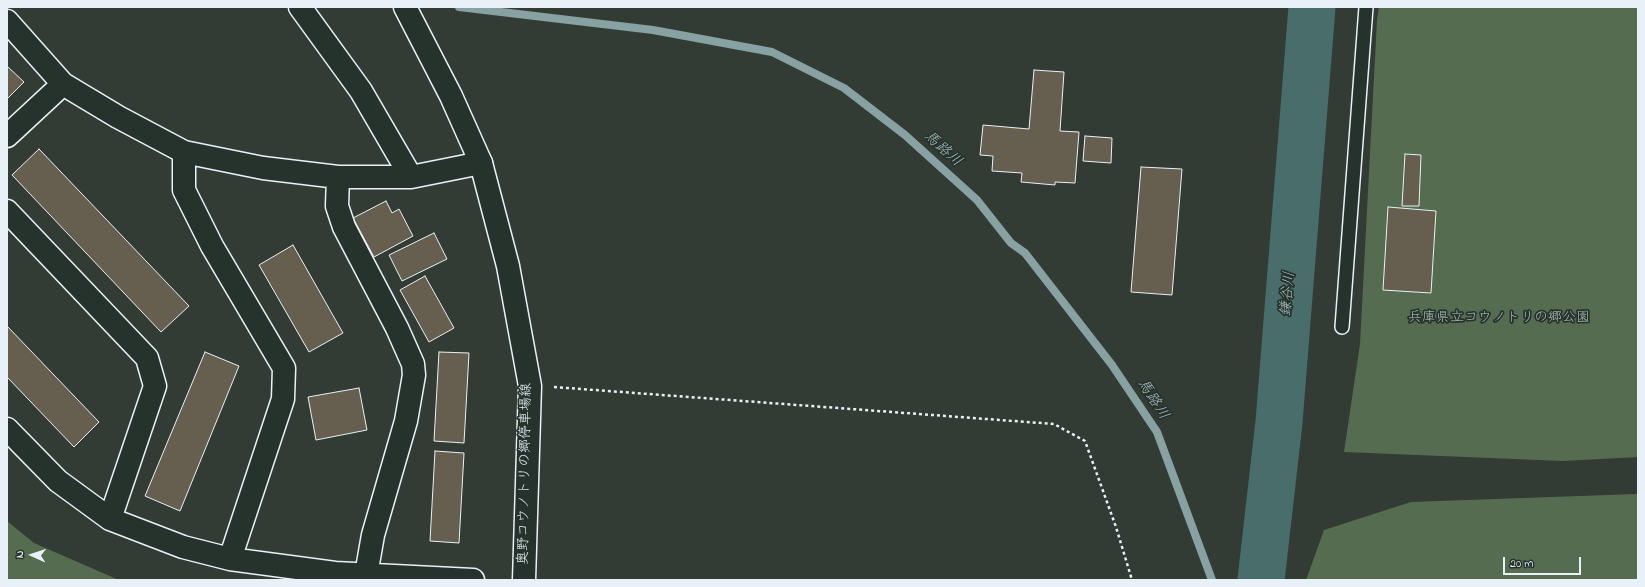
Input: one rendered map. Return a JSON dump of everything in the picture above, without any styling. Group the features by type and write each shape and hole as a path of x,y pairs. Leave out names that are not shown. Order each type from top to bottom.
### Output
{"street":[{"path":"300,7 361,91 411,177"},
{"name":"奥野コウノトリの郷停車場線","path":"405,7 452,96 481,163 508,266 530,386 524,580"},
{"path":"7,21 62,84 118,117 184,152 263,168 338,177 411,177 481,163"},
{"path":"7,136 62,84"},
{"path":"184,152 184,190 212,246 284,368 283,399 230,559"},
{"path":"338,177 337,206 344,227 397,328 413,364 414,375 406,421 373,535 367,578"},
{"path":"7,211 147,358 154,386 110,519"},
{"path":"7,429 58,481 110,519 183,547 230,559 367,578 473,580"}],"lane":[{"path":"1342,327 1366,7"}],"path":[{"path":"530,386 1054,424 1085,441 1116,527 1132,580"}],"green space":[{"name":"兵庫県立コウノトリの郷公園","path":"1379,7 1638,7 1638,457 1563,461 1344,452 1360,344 1377,20"},
{"path":"1638,492 1638,580 1306,580 1324,530 1411,502 1636,494"},
{"path":"7,521 34,543 119,580 7,580"}],"building":[{"path":"7,66 24,82 7,99"},
{"path":"1034,70 1064,72 1060,131 1079,132 1075,183 1055,182 1055,185 1021,182 1022,173 992,171 993,156 980,155 983,125 1029,129"},
{"path":"1085,136 1112,138 1111,163 1083,161"},
{"path":"39,149 189,306 161,332 12,175"},
{"path":"1405,154 1421,155 1419,206 1402,206"},
{"path":"1141,167 1182,169 1172,295 1131,292"},
{"path":"386,201 392,213 399,209 413,236 374,257 353,218"},
{"path":"1388,207 1436,211 1431,293 1383,290"},
{"path":"434,233 447,259 402,281 389,255"},
{"path":"293,245 343,333 309,352 259,265"},
{"path":"425,276 454,328 429,342 400,290"},
{"path":"7,326 99,422 74,447 7,377"},
{"path":"205,352 239,366 180,511 145,496"},
{"path":"439,352 469,353 464,443 434,441"},
{"path":"359,388 367,430 316,440 308,397"},
{"path":"435,451 464,453 459,543 430,541"}],"waterway":[{"name":"馬路川","path":"459,7 653,30 772,52 844,88 905,135 977,200 1011,243 1025,253 1112,365 1157,432 1212,580"},
{"name":"鎌谷川","path":"1261,580 1279,422 1312,7"}]}
